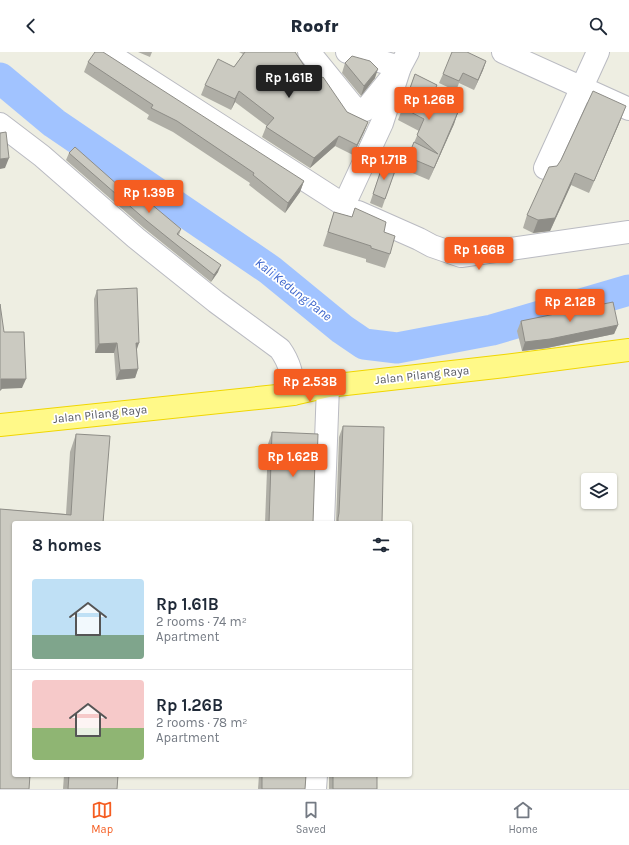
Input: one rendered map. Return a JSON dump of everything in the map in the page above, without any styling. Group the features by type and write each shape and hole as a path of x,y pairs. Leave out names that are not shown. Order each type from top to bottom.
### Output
{"highway":[{"name":"Jalan Pilang Raya","path":"0,425 293,394 328,386 629,350"}],"street":[{"path":"106,52 344,205 432,246 461,256 629,232"},
{"path":"309,52 352,105 362,110 365,110 404,59"},
{"path":"347,52 404,59"},
{"path":"502,52 629,109"},
{"path":"545,168 598,52"},
{"path":"344,205 382,123 404,59"},
{"path":"0,124 42,156 136,238 216,302 280,349 290,367 293,380 293,394"},
{"path":"323,521 328,386"},
{"path":"315,789 316,777"}],"building":[{"path":"95,52 103,52 304,181 288,203 253,175 254,173 177,121 151,108 153,105 88,62"},
{"path":"245,52 295,52 315,82 323,77 347,112 368,122 357,145 339,136 314,158 266,127 274,118 239,91 235,99 205,85 218,59 234,67"},
{"path":"452,52 467,52 486,61 478,80 463,73 459,81 443,74"},
{"path":"352,56 370,61 378,69 364,86 345,63"},
{"path":"415,74 437,85 430,99 458,112 434,168 408,157 414,142 438,154 417,135 424,119 403,108"},
{"path":"593,91 626,106 594,181 575,173 555,218 538,220 527,215 549,167 557,166 561,160"},
{"path":"6,132 9,158 0,159 0,133"},
{"path":"75,147 119,186 120,185 134,197 138,193 181,229 177,234 221,265 214,275 147,221 69,153"},
{"path":"383,164 396,168 385,199 373,194"},
{"path":"355,208 386,222 384,232 395,236 390,254 328,232 334,212 352,217"},
{"path":"137,288 139,343 136,343 138,369 120,370 117,343 99,344 97,290"},
{"path":"613,302 618,325 550,339 525,342 521,321"},
{"path":"0,304 4,332 24,332 26,379 1,379 1,390 0,390"},
{"path":"343,426 384,427 382,521 338,521"},
{"path":"272,432 318,434 317,462 315,462 313,521 269,521"},
{"path":"76,434 110,436 103,521 12,521 12,777 30,777 29,789 0,789 0,509 71,515"},
{"path":"69,777 118,777 117,789 68,789"},
{"path":"262,777 306,777 305,789 262,789"},
{"path":"333,777 377,777 377,789 333,789"}],"waterway":[{"name":"Kali Kedung Pane","path":"0,78 54,123 270,270 342,329 364,344 397,348 492,330 629,290"}]}
